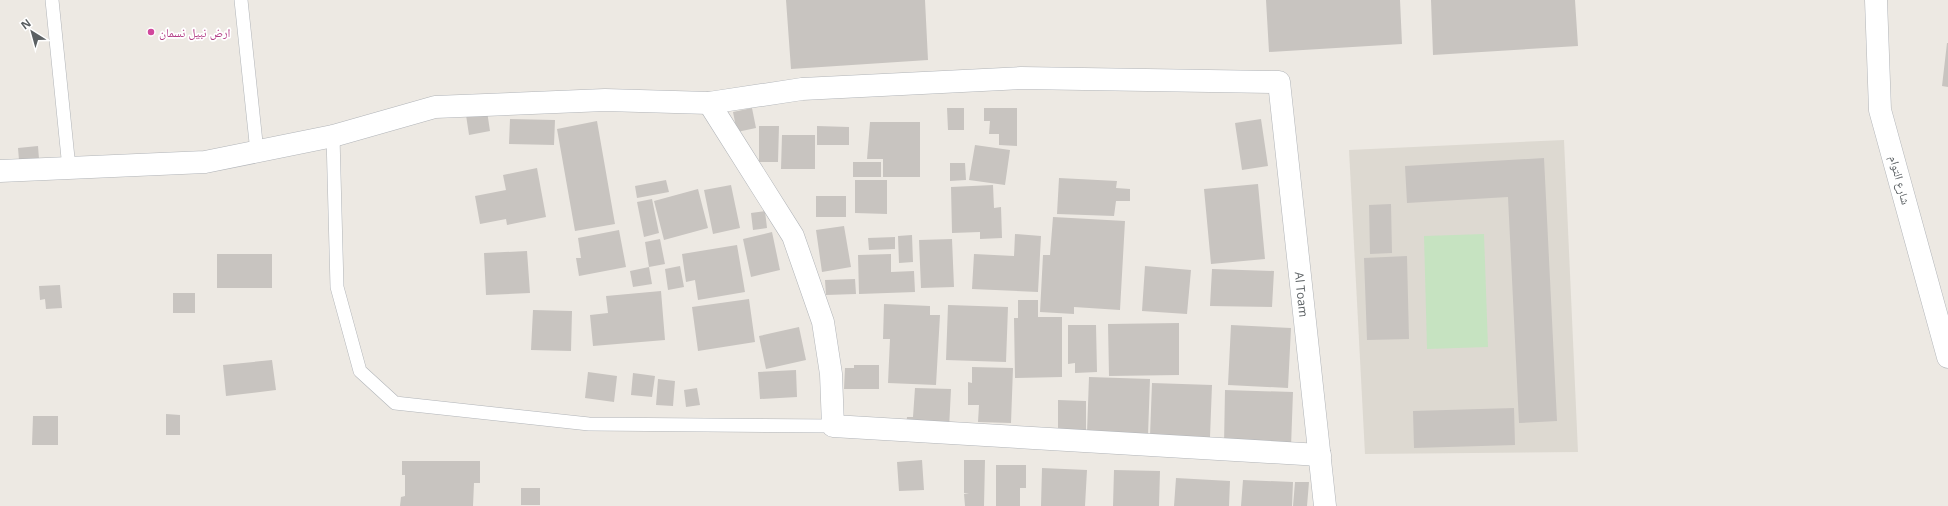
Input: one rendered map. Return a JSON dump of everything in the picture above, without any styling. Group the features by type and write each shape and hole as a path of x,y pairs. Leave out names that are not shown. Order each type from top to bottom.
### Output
{"street":[{"name":"شارع التوام","path":"1876,0 1880,110 1948,357"},
{"name":"Al Toam","path":"709,103 802,88 1021,78 1279,82 1325,506"},
{"path":"0,171 205,162 333,136 435,107 604,100 709,103 793,236 823,322 831,374 833,426 1320,455"}],"lane":[{"path":"52,0 69,168"},
{"path":"241,0 257,152"},
{"path":"333,136 337,287 360,371 395,403 589,424 833,426"}],"shaded area":[{"path":"1564,140 1578,452 1365,454 1349,150"}],"green space":[{"path":"1484,234 1488,347 1427,349 1424,236"}],"building":[{"path":"786,0 925,0 928,60 791,69"},
{"path":"1266,0 1400,0 1402,44 1269,52"},
{"path":"1431,0 1575,0 1578,46 1433,55"},
{"path":"1948,43 1948,87 1942,86"},
{"path":"752,108 756,128 737,132 733,112"},
{"path":"947,108 964,108 964,130 948,130"},
{"path":"984,108 1017,108 1017,146 999,145 999,134 989,134 990,121 984,121"},
{"path":"487,111 490,131 469,135 466,115"},
{"path":"510,119 555,120 554,145 509,144"},
{"path":"1261,119 1268,166 1242,170 1235,123"},
{"path":"597,121 615,224 575,231 557,129"},
{"path":"870,122 920,122 920,177 883,177 883,159 867,159"},
{"path":"759,126 779,126 778,162 759,162"},
{"path":"817,126 849,127 849,145 817,145"},
{"path":"782,135 815,135 815,169 781,169"},
{"path":"975,145 1010,150 1005,185 969,180"},
{"path":"38,146 39,159 19,160 18,148"},
{"path":"1544,158 1557,421 1519,423 1508,197 1407,203 1405,166"},
{"path":"853,162 881,162 881,177 853,177"},
{"path":"950,163 965,163 966,180 950,181"},
{"path":"537,168 546,217 507,225 506,219 480,224 475,196 506,190 503,175"},
{"path":"1059,178 1117,181 1116,188 1130,189 1130,201 1116,201 1114,216 1057,214"},
{"path":"666,180 669,192 637,198 635,186"},
{"path":"855,180 887,180 887,214 855,213"},
{"path":"1258,184 1265,259 1211,264 1204,189"},
{"path":"731,185 740,228 713,234 704,190"},
{"path":"993,185 994,208 1001,207 1002,238 980,239 980,232 952,233 951,187"},
{"path":"698,189 708,228 664,240 654,201"},
{"path":"816,196 846,196 846,217 816,217"},
{"path":"652,199 659,233 644,237 637,202"},
{"path":"1391,204 1392,253 1370,254 1369,205"},
{"path":"765,211 767,228 753,230 751,213"},
{"path":"1053,217 1125,221 1120,310 1074,307 1074,314 1040,312 1043,255 1050,255"},
{"path":"844,226 851,267 822,272 816,230"},
{"path":"619,230 626,267 579,276 576,258 581,258 578,238"},
{"path":"772,232 780,270 751,277 743,239"},
{"path":"1015,234 1041,236 1038,292 972,289 974,254 1014,256"},
{"path":"912,235 913,262 899,263 898,236"},
{"path":"895,237 895,249 869,250 868,238"},
{"path":"660,239 665,264 649,267 645,242"},
{"path":"952,239 954,287 921,288 919,240"},
{"path":"737,245 745,292 698,300 695,280 686,282 682,254"},
{"path":"527,251 530,293 486,295 484,253"},
{"path":"217,254 272,254 272,288 217,288"},
{"path":"891,254 891,272 914,271 915,292 859,294 858,255"},
{"path":"1407,256 1409,339 1367,340 1364,258"},
{"path":"680,266 684,287 668,290 665,269"},
{"path":"1145,266 1191,270 1187,314 1142,311"},
{"path":"649,267 652,284 633,287 630,271"},
{"path":"1212,269 1274,271 1272,307 1210,306"},
{"path":"855,279 856,294 826,295 825,280"},
{"path":"60,285 62,308 46,309 45,299 40,300 39,286"},
{"path":"661,291 665,340 593,346 590,315 608,313 606,296"},
{"path":"173,293 195,293 195,313 173,313"},
{"path":"749,299 755,342 698,351 692,307"},
{"path":"1018,300 1038,300 1038,317 1062,317 1062,377 1015,378 1014,318 1018,318"},
{"path":"884,304 930,306 930,315 940,315 936,385 888,383 890,339 883,339"},
{"path":"948,305 1008,307 1006,362 946,360"},
{"path":"533,310 572,311 571,351 531,350"},
{"path":"1179,323 1179,375 1109,376 1108,324"},
{"path":"1068,325 1096,325 1097,372 1075,373 1075,363 1068,364"},
{"path":"1231,325 1291,328 1288,388 1228,385"},
{"path":"799,327 806,360 766,369 759,336"},
{"path":"272,360 276,390 226,396 223,365"},
{"path":"854,365 879,365 879,389 844,389 845,368 854,368"},
{"path":"972,367 1013,368 1011,423 978,422 979,405 968,405 968,382 972,383"},
{"path":"796,370 797,397 760,399 758,372"},
{"path":"588,372 617,376 614,402 585,398"},
{"path":"633,373 655,376 652,397 631,395"},
{"path":"1089,377 1150,379 1148,435 1087,433"},
{"path":"658,379 675,381 673,406 656,405"},
{"path":"1152,383 1212,385 1210,437 1150,436"},
{"path":"697,388 700,405 686,407 684,390"},
{"path":"915,388 951,389 949,429 906,427 907,417 913,417"},
{"path":"1225,390 1293,392 1291,447 1224,445"},
{"path":"1058,400 1086,401 1086,432 1058,432"},
{"path":"1514,408 1515,445 1414,448 1413,411"},
{"path":"166,414 180,415 180,435 166,435"},
{"path":"33,416 58,416 58,445 32,445"},
{"path":"922,460 924,490 899,491 897,462"},
{"path":"964,460 985,460 984,506 965,506 964,494 969,493 964,493"},
{"path":"402,461 480,461 480,483 474,483 473,506 400,506 401,497 405,496 405,475 402,475"},
{"path":"996,465 1026,465 1026,488 1020,488 1020,506 996,506"},
{"path":"1042,468 1087,470 1085,506 1041,506"},
{"path":"1114,470 1160,471 1159,506 1113,506"},
{"path":"1176,478 1230,481 1229,506 1174,506"},
{"path":"1243,480 1293,482 1292,506 1241,506"},
{"path":"1295,482 1309,482 1307,506 1293,506"},
{"path":"521,488 540,488 540,505 521,505"}],"place":[{"name":"ارض نبيل نسمان","path":"151,32"}]}
